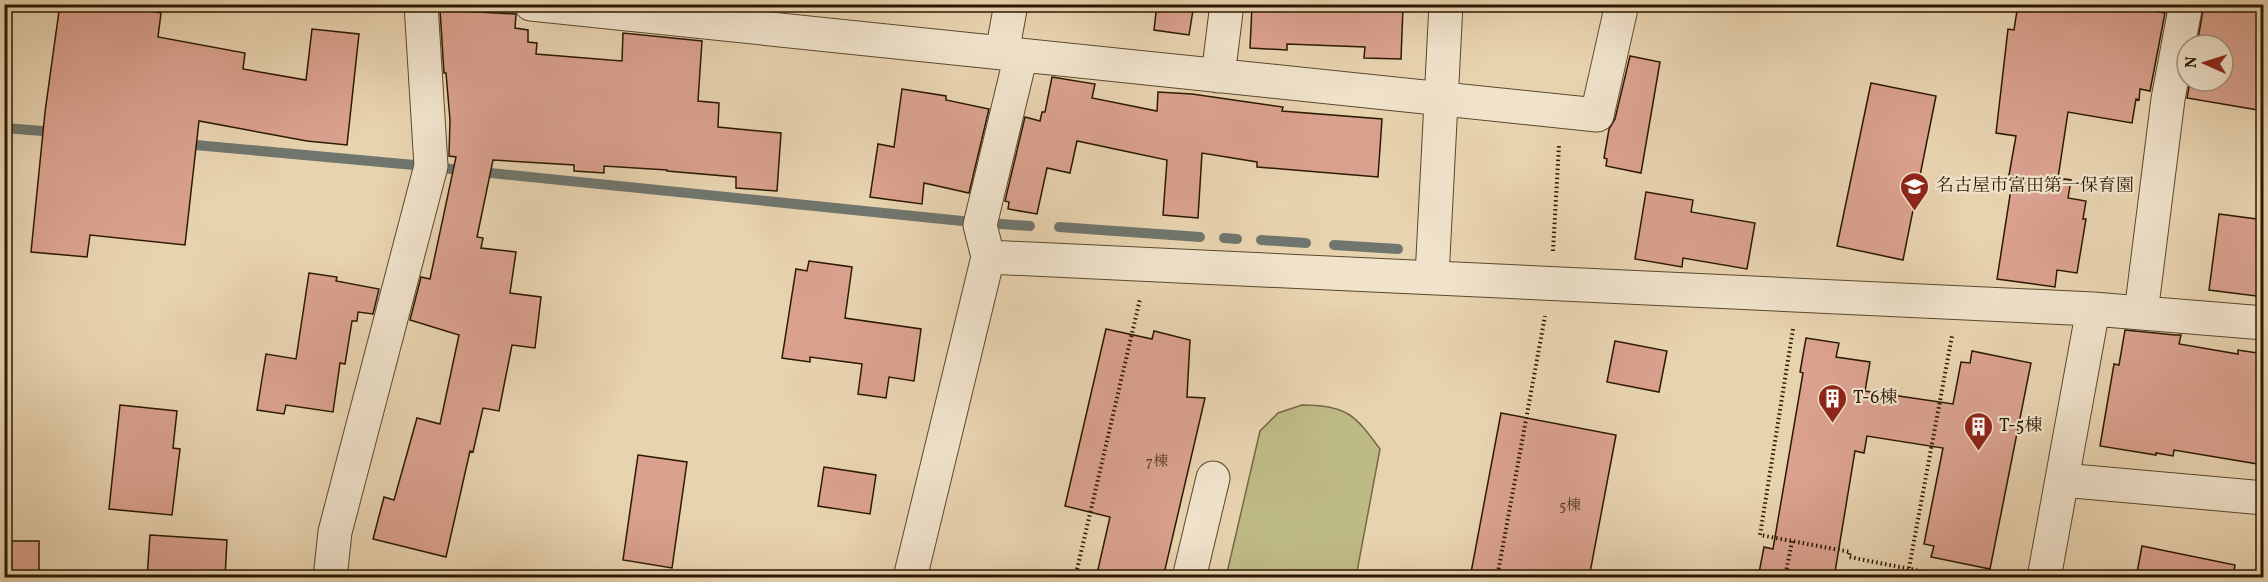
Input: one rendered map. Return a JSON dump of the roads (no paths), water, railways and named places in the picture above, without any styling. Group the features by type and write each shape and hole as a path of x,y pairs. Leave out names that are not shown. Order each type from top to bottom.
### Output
{"street":[{"path":"330,578 335,532 431,166 420,4"},
{"path":"531,4 799,18 1011,54 1597,115 1622,4"},
{"path":"910,578 988,257 980,225 1011,54 1011,4"},
{"path":"1218,76 1227,4"},
{"path":"1432,278 1446,4"},
{"path":"2140,313 2168,99 2186,4"},
{"path":"988,257 1432,278 1549,294 2093,309 2264,323"},
{"path":"2044,578 2093,309"},
{"path":"1189,578 1213,478"},
{"path":"2062,480 2264,498"}],"waterway":[{"path":"4,128 55,132"},
{"path":"184,144 414,165"},
{"path":"442,168 972,222"},
{"path":"988,223 1030,226"},
{"path":"1059,227 1200,237"},
{"path":"1224,238 1237,239"},
{"path":"1261,240 1306,243"},
{"path":"1334,245 1398,249"}],"place":[{"name":"名古屋市富田第一保育園","path":"1915,212"},
{"name":"T-6棟","path":"1832,424"},
{"name":"T-5棟","path":"1978,452"}]}
